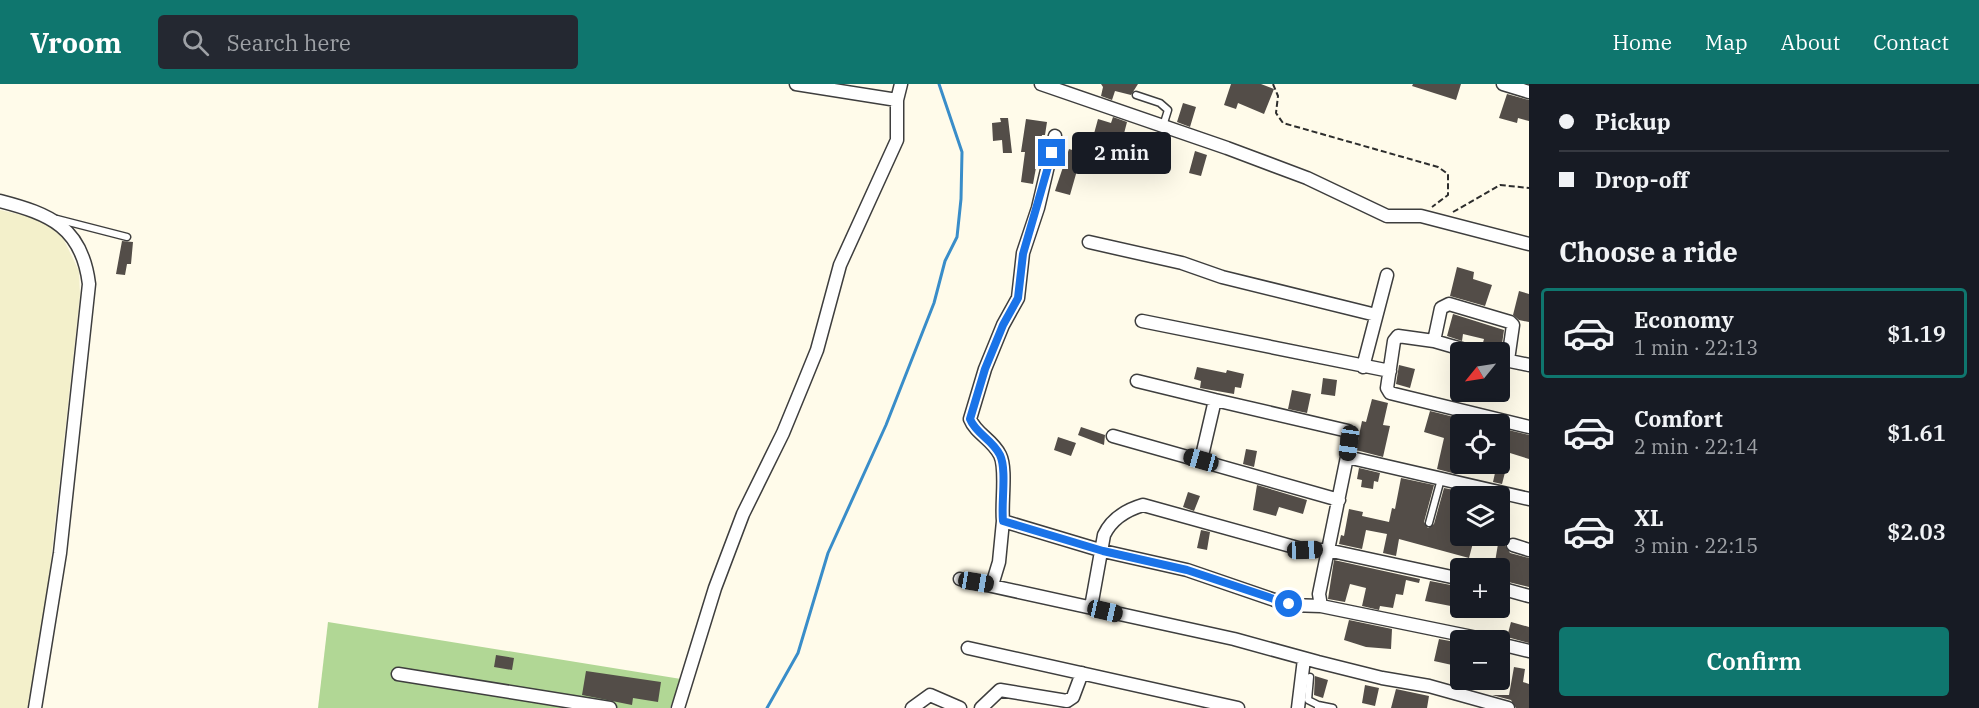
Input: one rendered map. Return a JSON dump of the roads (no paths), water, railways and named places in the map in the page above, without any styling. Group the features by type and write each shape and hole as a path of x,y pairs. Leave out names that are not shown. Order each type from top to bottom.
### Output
{"street":[{"path":"796,84 897,100"},
{"path":"678,708 715,588 742,514 791,413 817,350 840,265 897,140 897,100 900,84"},
{"path":"1041,84 1307,178 1387,216 1420,216 1529,244"},
{"path":"1503,84 1529,92"},
{"path":"992,585 999,562 1003,521 1001,457 987,436 975,430 970,419 985,369 1003,325 1018,298 1023,254 1038,208 1055,136"},
{"path":"0,201 35,210 51,217 62,226 80,253 90,284 60,553 35,708"},
{"path":"1089,242 1182,263 1222,277 1376,315"},
{"path":"1363,367 1387,275"},
{"path":"1434,341 1442,308 1449,304 1510,322 1513,325 1509,342"},
{"path":"1142,321 1390,371"},
{"path":"1450,346 1398,336 1394,341 1388,388 1390,393 1529,427"},
{"path":"1510,361 1529,365"},
{"path":"1137,381 1348,431 1347,457 1319,594 1321,606"},
{"path":"1201,460 1215,400"},
{"path":"1113,436 1339,500"},
{"path":"1347,457 1529,499"},
{"path":"1091,608 1103,551 1104,535 1108,525 1127,510 1143,505 1305,550 1327,550 1450,577"},
{"path":"1003,521 1103,551 1187,570 1289,604 1321,606 1450,633"},
{"path":"1513,545 1529,550"},
{"path":"960,579 1234,639 1304,659 1382,678 1429,686 1508,708"},
{"path":"1510,591 1529,596"},
{"path":"1510,646 1529,651"},
{"path":"968,648 1238,708"},
{"path":"1298,708 1304,659"},
{"path":"981,708 1000,690 1067,701 1073,696 1082,673"},
{"path":"398,674 610,708"},
{"path":"912,708 930,695 960,708"}],"lane":[{"path":"1136,95 1165,106 1168,110 1163,126"},
{"path":"51,217 127,237"},
{"path":"1430,523 1441,479"},
{"path":"1310,677 1308,700 1318,706 1333,708"}],"waterway":[{"path":"767,708 798,653 828,553 886,425 934,303 945,261 957,237 962,152 939,84"}]}
